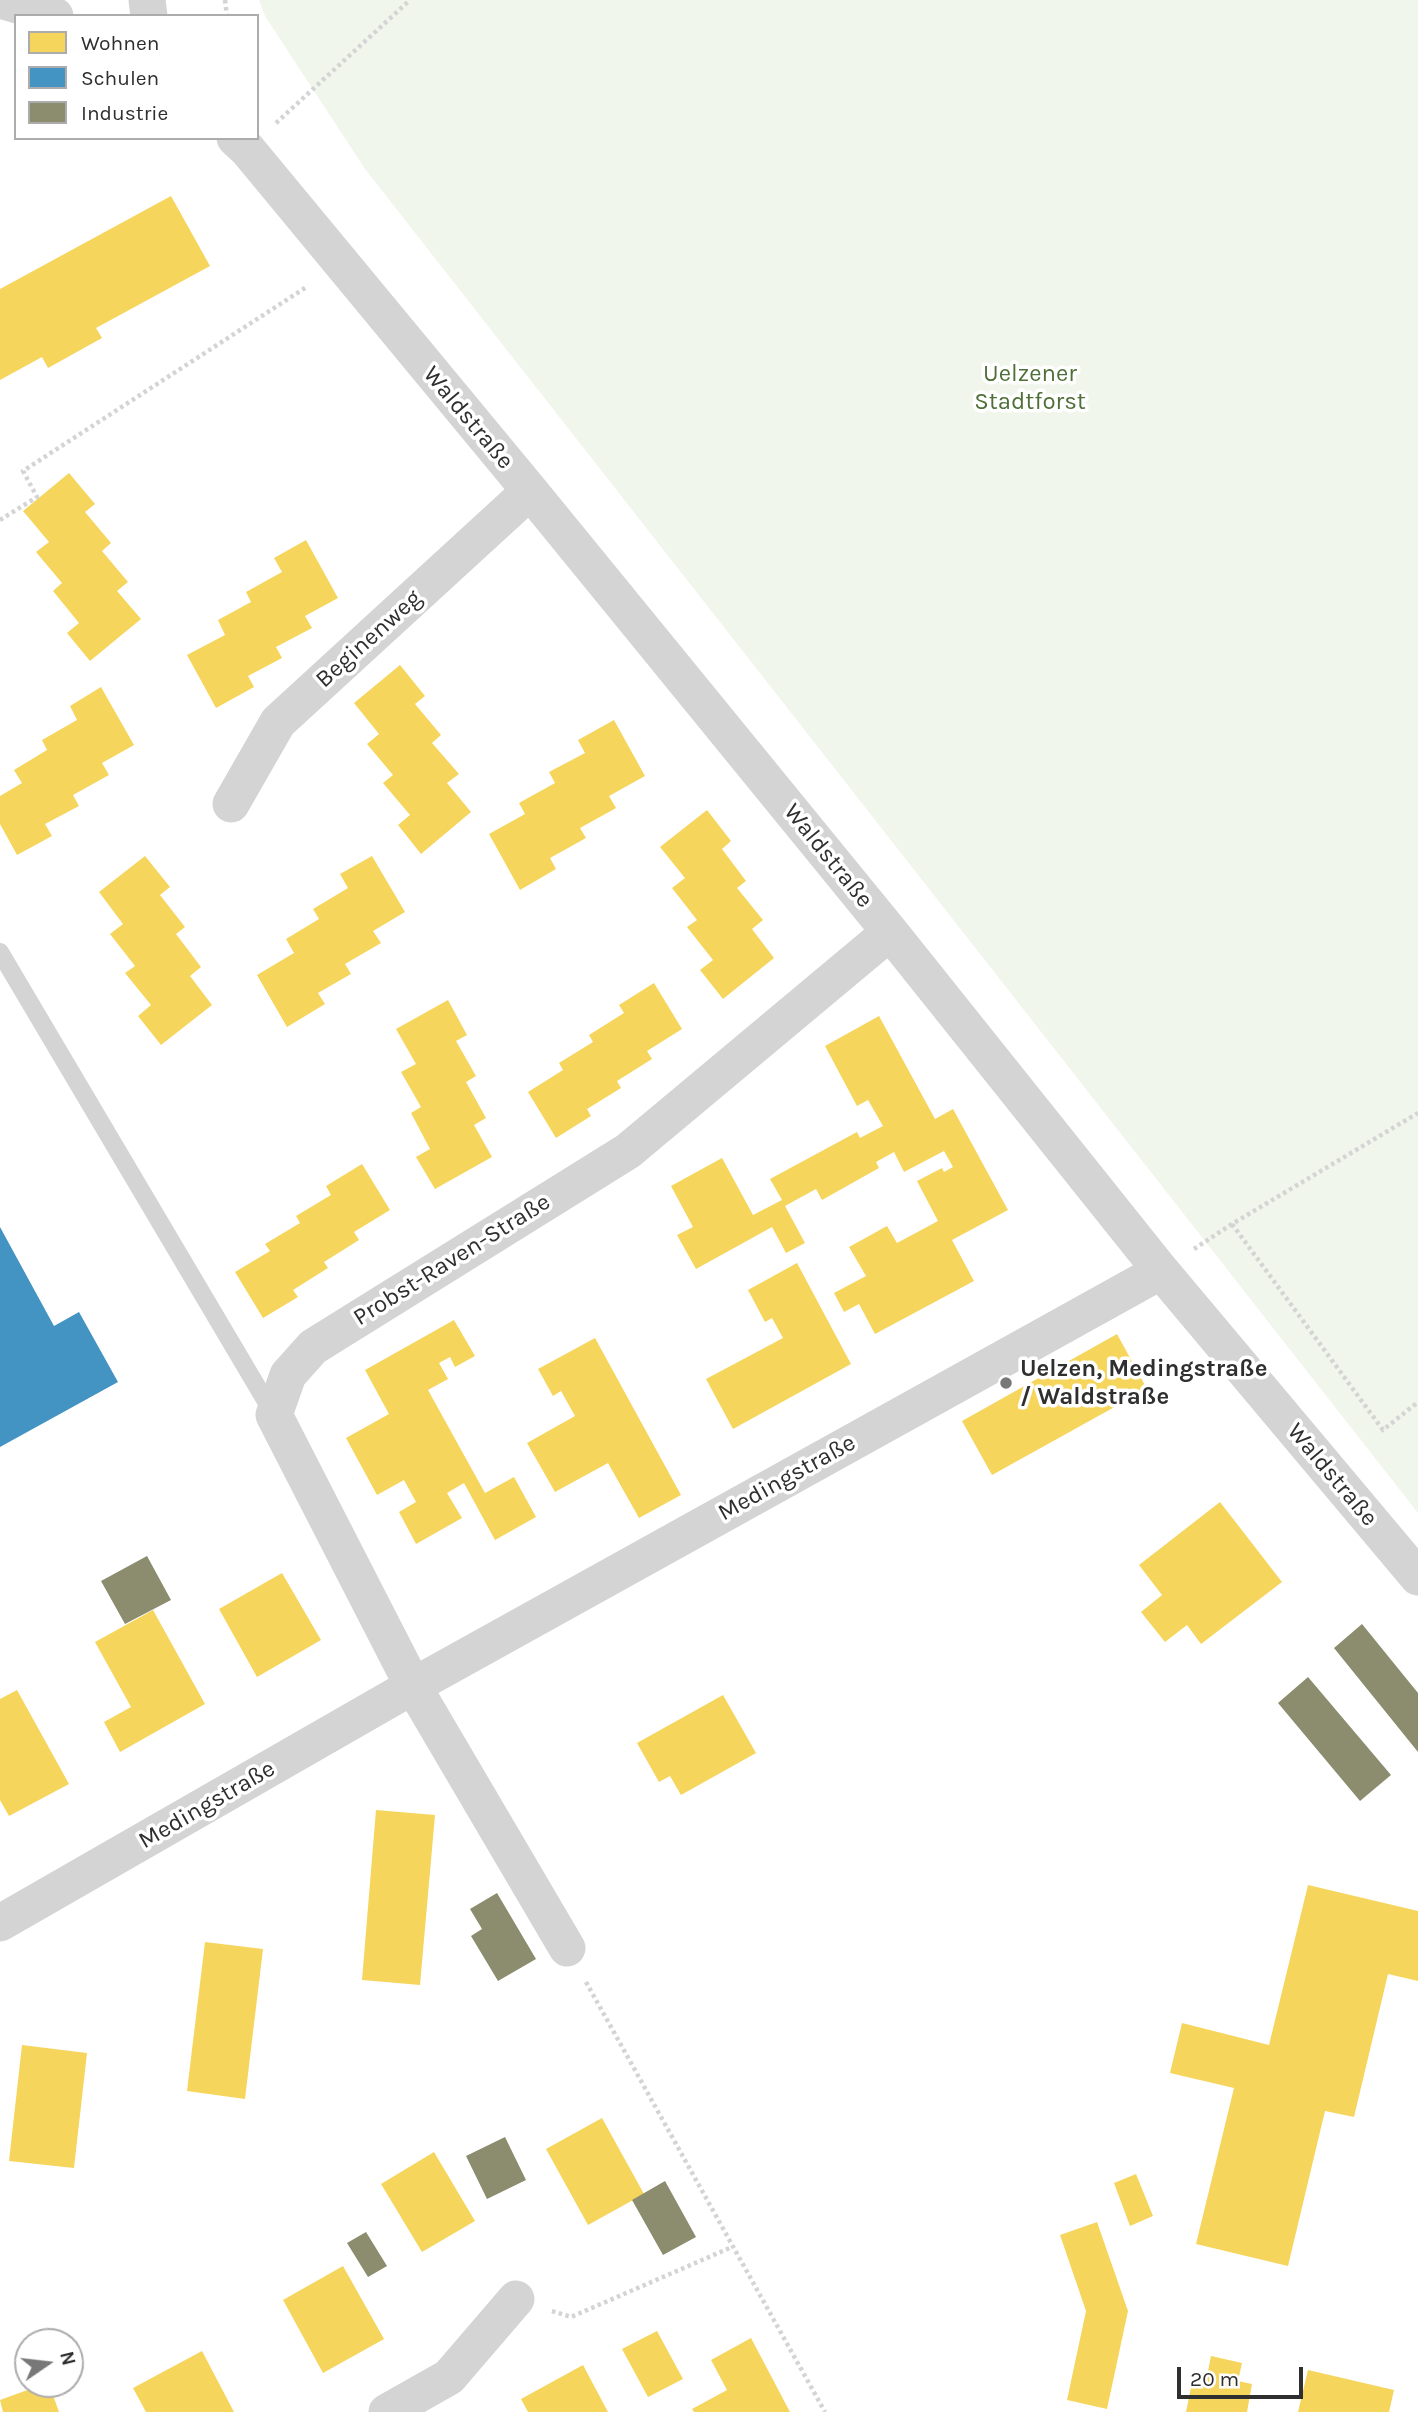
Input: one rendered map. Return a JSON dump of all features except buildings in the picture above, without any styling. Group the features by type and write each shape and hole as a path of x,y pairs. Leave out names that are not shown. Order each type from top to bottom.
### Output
{"street":[{"path":"0,0 48,14"},
{"name":"Waldstraße","path":"241,144 530,491 890,932 1161,1271 1418,1577"},
{"name":"Beginenweg","path":"231,804 278,722 530,491"},
{"name":"Probst-Raven-Straße","path":"274,1415 288,1375 313,1347 628,1151 890,932"},
{"name":"Medingstraße","path":"0,1923 413,1686 1161,1271"},
{"path":"274,1415 413,1686 567,1948"},
{"path":"387,2412 449,2377 516,2300"}],"lane":[{"path":"0,952 274,1415"}],"path":[{"path":"259,129 410,0"},
{"path":"0,520 37,498 23,471 341,265"},
{"path":"1161,1271 1232,1224 1418,1114"},
{"path":"1232,1224 1383,1430 1418,1402"},
{"path":"567,1948 825,2412"},
{"path":"516,2300 571,2317 732,2247"}],"green space":[{"name":"Uelzener Stadtforst","path":"259,0 1418,0 1418,1513 365,169 265,16"}],"place":[{"name":"Uelzen, Medingstraße / Waldstraße","path":"1006,1383"}]}
